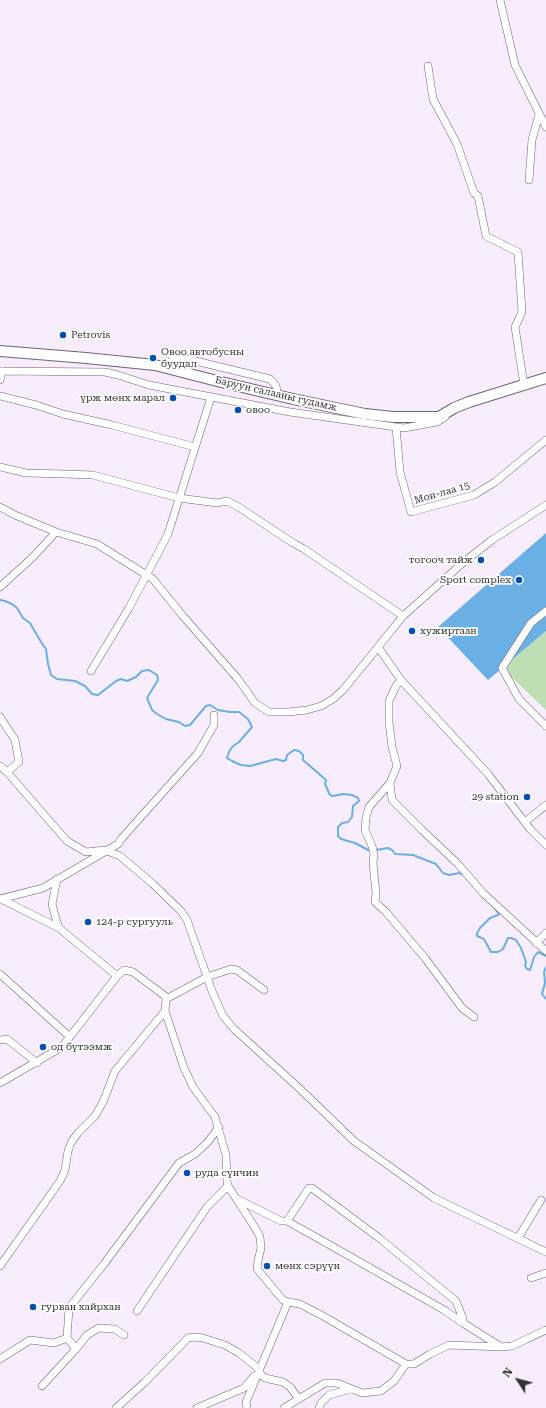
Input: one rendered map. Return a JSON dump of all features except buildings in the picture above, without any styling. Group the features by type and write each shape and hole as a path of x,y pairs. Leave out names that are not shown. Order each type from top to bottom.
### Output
{"main road":[{"name":"Баруун салааны гудамж","path":"0,351 155,365 278,396 365,414 393,417 439,417 454,408 469,402 546,378"}],"street":[{"path":"500,0 515,65 546,127"},
{"path":"428,66 434,99 456,144 474,193 478,196 486,236 518,252 522,312 515,327 524,385"},
{"path":"529,180 532,140 539,114"},
{"path":"164,367 175,358 179,357 270,379 276,386 278,396"},
{"path":"225,383 229,369"},
{"path":"0,380 1,371 105,372 149,385 211,397 297,413 404,428 437,422 469,402"},
{"path":"0,396 36,405 63,414 112,425 195,447"},
{"path":"91,671 147,576 168,534 211,397"},
{"name":"Мон-лаа 15","path":"396,427 400,472 411,512 474,495 495,482 546,440"},
{"path":"0,467 26,473 93,476 179,498 217,503 227,501 304,549 403,616"},
{"path":"0,507 56,532 97,544 153,579 182,615 238,679 255,703 269,712 288,712 307,710 321,706 333,699 343,690 403,616 492,540 546,505"},
{"path":"0,587 33,557 56,532"},
{"path":"546,611 531,623 502,668 519,699 546,726"},
{"path":"378,647 401,680 488,774 530,829 546,845"},
{"path":"401,680 396,686 389,701 389,722 392,747 397,766 390,783 369,807 365,830 374,854 373,864 376,893 375,902 386,912 425,958 462,1008 474,1017"},
{"path":"0,899 42,888 118,844 153,802 198,754 214,725 214,715"},
{"path":"0,717 15,740 19,762 7,772"},
{"path":"0,766 7,772 67,841 86,852 106,850 120,856 153,884 181,912 187,920 207,977 223,1016 234,1029 299,1088 354,1141 434,1198 546,1252"},
{"path":"390,783 392,800 458,864 483,893 546,951"},
{"path":"525,822 546,805"},
{"path":"57,879 52,904 59,928"},
{"path":"0,899 59,928 117,976"},
{"path":"536,943 546,933"},
{"path":"166,999 207,977 231,969 237,970 264,990"},
{"path":"0,1083 37,1063 62,1047 117,976 124,970 133,972 165,996 165,1011 184,1068 192,1087 215,1117 226,1155 228,1186 237,1198 260,1237 261,1248 257,1269 279,1296 288,1302 300,1304 323,1316 406,1364 414,1364 449,1345 512,1346 546,1330"},
{"path":"0,974 70,1037"},
{"path":"0,1266 60,1181 65,1170 68,1151 72,1141 95,1116 103,1102 115,1071 165,1011"},
{"path":"0,1040 7,1039 37,1063"},
{"path":"76,1349 66,1338 69,1308 104,1264 179,1163 195,1154 207,1144 218,1127"},
{"path":"137,1311 207,1207 228,1186"},
{"path":"287,1221 309,1188 312,1188 379,1238 456,1301 463,1319 463,1323"},
{"path":"237,1198 281,1221 287,1221 444,1310 501,1347"},
{"path":"518,1238 541,1200"},
{"path":"531,1278 546,1273"},
{"path":"247,1408 246,1402 288,1302"},
{"path":"42,1386 87,1335 99,1328 114,1329 124,1335"},
{"path":"0,1359 30,1340 54,1343 66,1338"},
{"path":"116,1408 145,1382 188,1338 203,1338 225,1345 239,1353 259,1369 260,1375 265,1378 283,1382 290,1387 299,1399"},
{"path":"284,1408 299,1399 304,1394 324,1383 337,1383 362,1393 380,1391 394,1381 406,1364"},
{"path":"197,1408 244,1388 259,1369"},
{"path":"319,1408 321,1403 329,1395 352,1389 362,1393"}],"green space":[{"path":"546,631 546,710 502,668"}],"water":[{"name":"Sport complex","path":"546,533 546,631 488,680 438,627"}],"waterway":[{"path":"0,600 12,604 17,608 23,618 30,623 46,649 51,675 57,679 75,681 85,686 92,694 98,695 116,681 121,679 127,681 136,677 142,671 149,670 157,675 158,680 147,698 152,710 166,719 179,722 185,726 190,725 206,706 210,705 218,710 239,712 248,719 252,727 229,752 227,758 232,761 241,765 250,766 276,759 283,761 286,760 287,755 294,750 299,751 303,755 303,760 326,780 325,784 330,795 333,796 343,794 352,795 358,798 359,801 353,806 352,817 348,822 342,823 338,827 338,836 341,839 371,850"},
{"path":"376,850 388,848 395,854 413,855 436,864 443,873 449,875 459,873 464,875"},
{"path":"493,906 499,914 490,918 477,933 477,936 484,939 491,952 498,952 503,949 508,938 511,938 516,940 521,948 527,969 530,970 534,957 538,952 546,956"},
{"path":"546,967 544,972 545,983 542,994 546,999"}],"place":[{"name":"Petrovis","path":"63,335"},
{"name":"Овоо автобусны буудал","path":"153,358"},
{"name":"үрж мөнх марал","path":"173,398"},
{"name":"овоо","path":"238,410"},
{"name":"тогооч тайж","path":"481,560"},
{"name":"Sport complex","path":"519,580"},
{"name":"хужиртаан","path":"412,631"},
{"name":"29 station","path":"527,797"},
{"name":"124-р сургууль","path":"88,922"},
{"name":"од бүтээмж","path":"43,1047"},
{"name":"руда сүнчин","path":"187,1173"},
{"name":"мөнх сэрүүн","path":"267,1266"},
{"name":"гурван хайрхан","path":"33,1307"}]}
